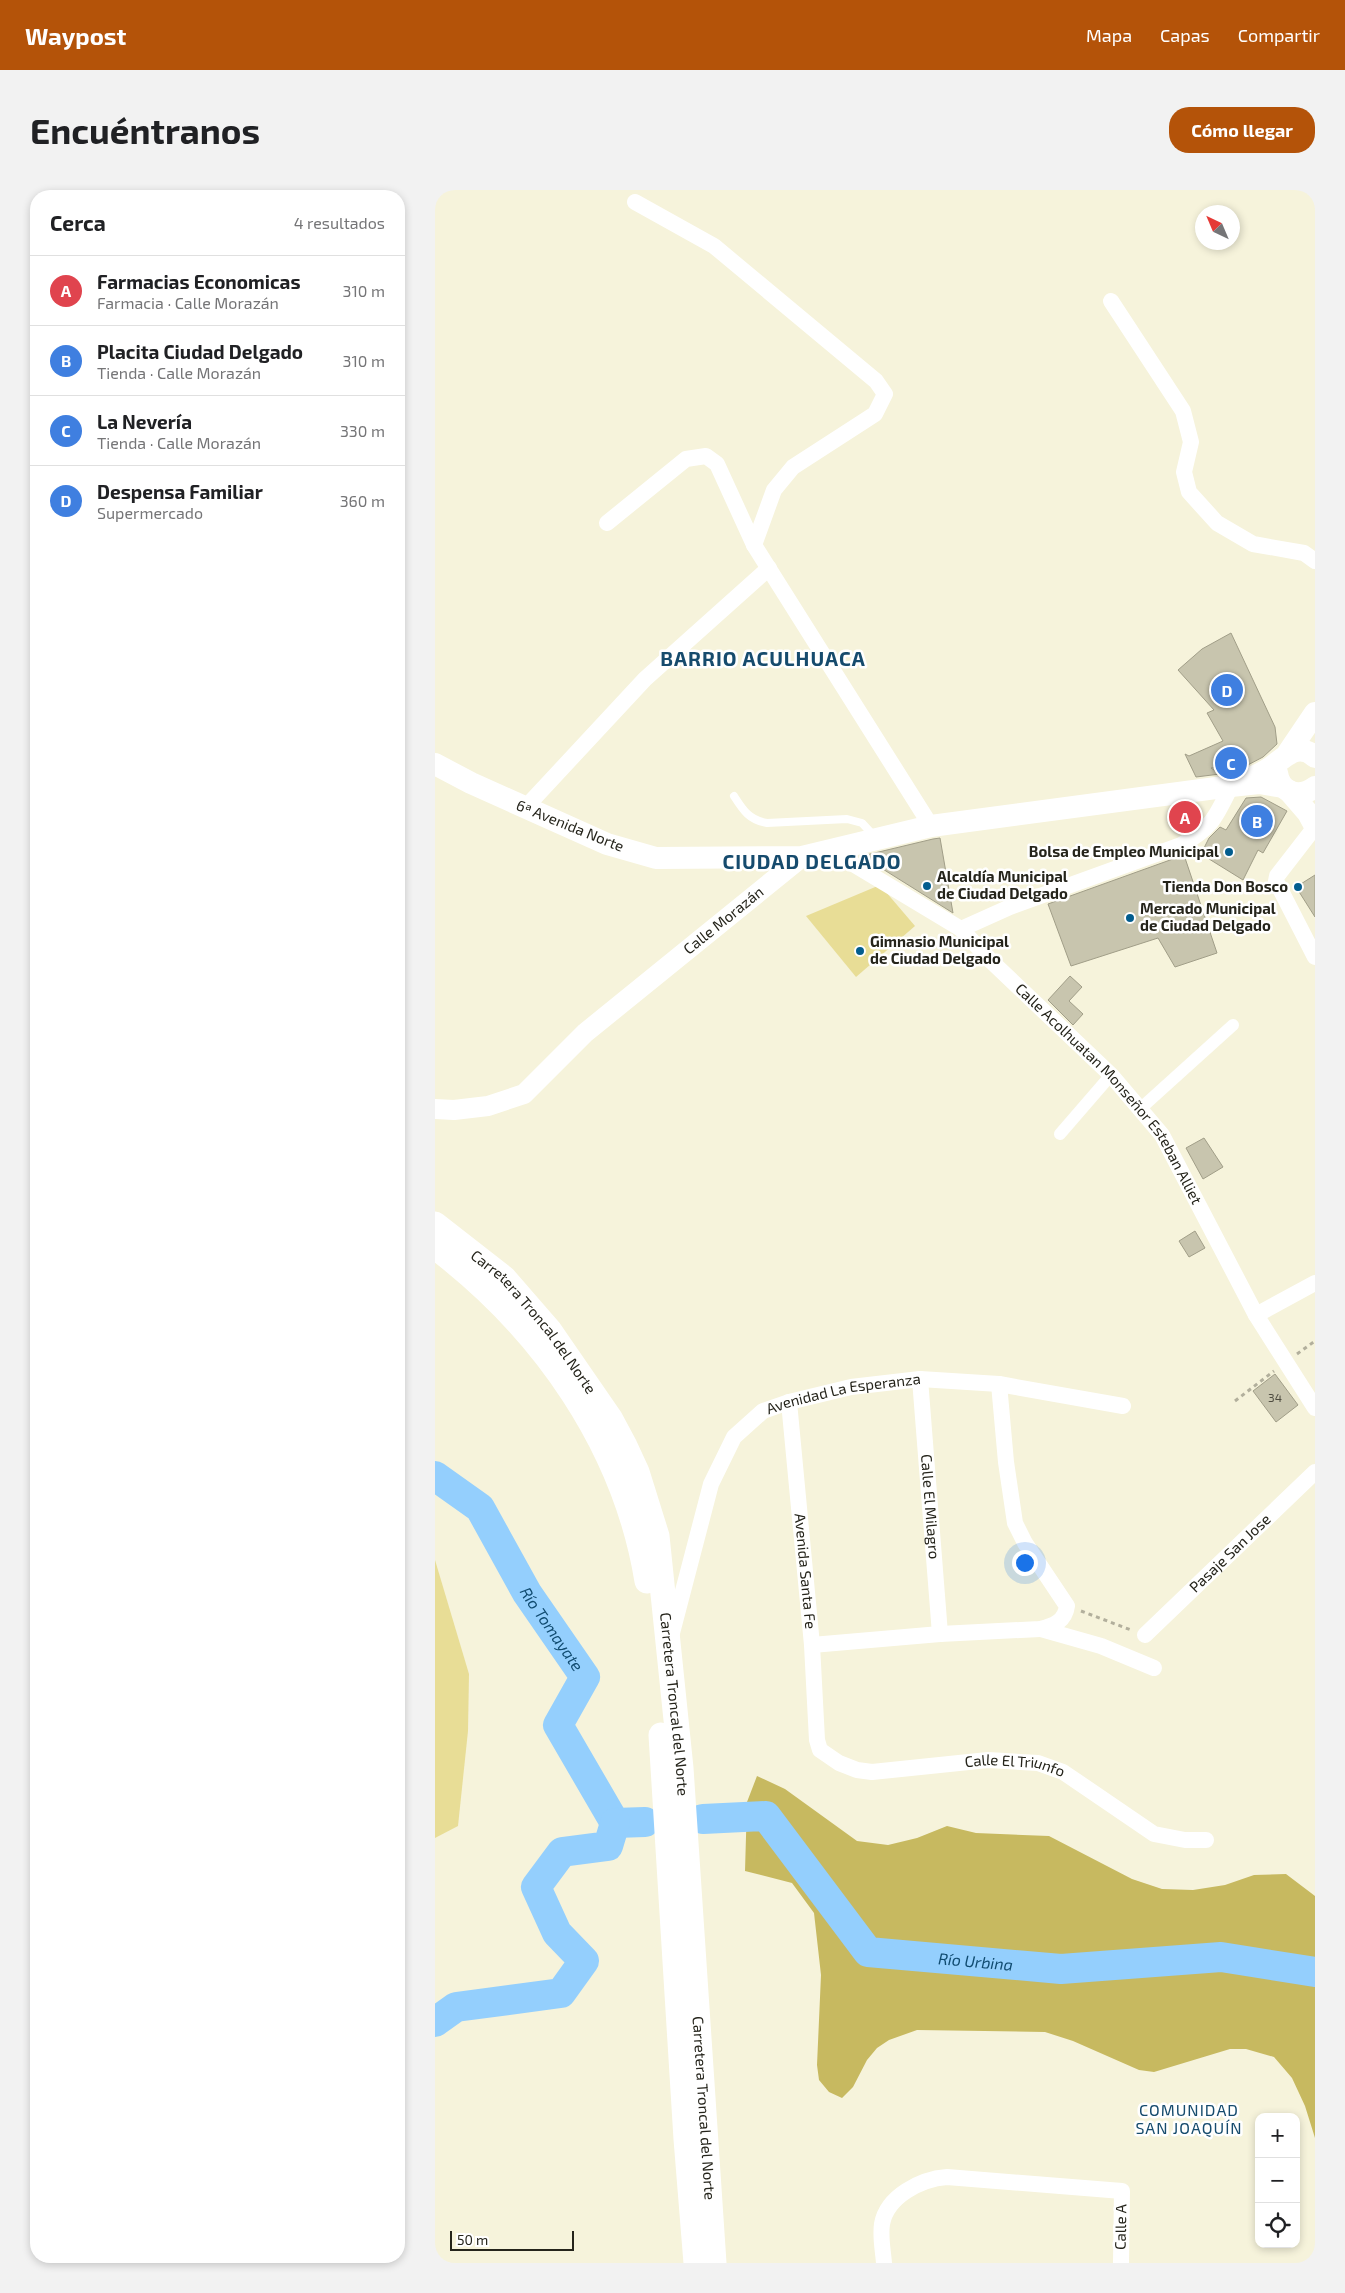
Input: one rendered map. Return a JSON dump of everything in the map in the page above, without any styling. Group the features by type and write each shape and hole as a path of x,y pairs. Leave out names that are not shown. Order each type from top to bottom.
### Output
{"main road":[{"path":"1315,714 1285,756 1277,774 1286,789 1308,813 1315,826"},
{"path":"1315,714 1311,744 1315,757"},
{"path":"1285,756 1299,750 1306,751 1315,757"},
{"name":"Calle Morazán","path":"1231,786 1253,777 1285,756"},
{"name":"6ª Avenida Norte","path":"435,764 525,808 607,844 656,858 802,857"},
{"name":"Calle Morazán","path":"802,857 828,849 931,826 1231,786 1259,784 1302,794 1314,788"},
{"path":"1314,788 1312,810 1315,826"},
{"name":"Carretera Troncal del Norte","path":"435,1224 503,1278 550,1331 610,1418 637,1472 657,1536 670,1643 704,2090 714,2263"},
{"name":"Carretera Troncal del Norte","path":"435,1248 498,1301 559,1373 597,1432 609,1457 630,1509 643,1554 648,1585 661,1726 686,2139 697,2263"}],"street":[{"path":"635,202 714,246 876,381 885,394 875,414 793,467 773,490 754,545"},
{"path":"1111,301 1183,411 1191,442 1185,472 1189,492 1217,523 1253,544 1304,553 1315,562"},
{"path":"607,523 686,459 706,456 717,464 754,545 931,826"},
{"path":"525,808 645,679 769,568"},
{"path":"961,929 1010,906 1187,841 1201,834 1215,818 1231,786"},
{"path":"1315,826 1277,876 1276,881 1315,957"},
{"name":"Calle Acolhuatan Monseñor Esteban Alliet","path":"828,849 961,929 991,961 1111,1075 1141,1109 1162,1135 1255,1315 1315,1408"},
{"name":"Calle Morazán","path":"435,1109 454,1110 489,1106 524,1094 585,1033 802,857"},
{"path":"1141,1109 1233,1024"},
{"path":"1060,1134 1111,1075"},
{"path":"1255,1315 1315,1283"},
{"name":"Avenidad La Esperanza","path":"670,1643 709,1489 727,1450 738,1433 757,1415 789,1402 851,1387 919,1379 999,1384 1123,1406"},
{"name":"Calle El Milagro","path":"919,1379 940,1634"},
{"path":"812,1644 940,1634 1040,1629 1059,1622 1064,1616 1067,1606 1025,1543 1015,1523 1006,1462 999,1384"},
{"name":"Avenida Santa Fe","path":"789,1402 812,1644 817,1740"},
{"name":"Pasaje San Jose","path":"1145,1635 1315,1472"},
{"path":"1040,1629 1101,1646 1154,1668"},
{"name":"Calle El Triunfo","path":"817,1740 823,1753 839,1763 857,1770 872,1772 988,1760 1038,1763 1063,1772 1154,1834 1185,1840 1206,1840"},
{"name":"Calle A","path":"884,2263 882,2225 885,2214 907,2190 923,2182 947,2176 1122,2191 1121,2263"}],"lane":[{"path":"734,796 745,813 756,821 767,823 847,819 862,823 876,838"}],"path":[{"path":"1235,1401 1285,1362"},
{"path":"1067,1606 1145,1635"}],"shaded area":[{"name":"Gimnasio Municipal de Ciudad Delgado","path":"880,885 915,926 856,977 806,916"},
{"path":"435,1560 469,1674 468,1731 458,1826 435,1838"},
{"path":"757,1776 785,1789 857,1841 888,1845 917,1838 947,1826 976,1833 1049,1836 1132,1879 1162,1889 1193,1890 1225,1885 1254,1875 1286,1874 1315,1896 1315,2138 1305,2106 1292,2078 1274,2057 1246,2049 1230,2049 1154,2072 1139,2070 1073,2041 1045,2032 917,2030 889,2040 877,2048 867,2060 853,2087 842,2098 829,2092 819,2080 817,2065 821,1975 814,1913 792,1883 745,1871 747,1802"}],"building":[{"path":"1231,633 1275,727 1277,744 1263,757 1244,767 1211,768 1220,774 1196,777 1185,754 1189,756 1223,741 1207,713 1214,710 1178,670 1202,649"},
{"path":"1261,797 1287,811 1263,853 1258,850 1243,880 1201,854 1209,838 1220,827 1226,830 1246,798"},
{"path":"1195,804 1198,821 1191,827 1174,829 1171,808"},
{"name":"Alcaldía Municipal de Ciudad Delgado","path":"940,838 953,913 862,856 933,839"},
{"name":"Mercado Municipal de Ciudad Delgado","path":"1184,855 1217,953 1175,967 1158,938 1071,966 1048,904"},
{"path":"1315,875 1315,917 1296,887"},
{"path":"1070,976 1082,987 1069,1001 1083,1014 1073,1025 1048,1000"},
{"path":"1204,1138 1223,1167 1203,1179 1186,1148"},
{"path":"1195,1231 1205,1248 1189,1257 1179,1241"},
{"path":"1275,1374 1298,1405 1276,1422 1253,1391"}],"waterway":[{"name":"Río Tomayate","path":"435,1476 480,1508 527,1593 585,1677 558,1725 615,1823"},
{"name":"Río Urbina","path":"703,1819 766,1816 868,1952 1061,1969 1221,1957 1315,1972"},
{"name":"Río Urbina","path":"615,1823 645,1822"},
{"path":"435,2022 456,2007 561,1993 584,1961 557,1933 536,1887 562,1852 608,1846 615,1823"}],"place":[{"name":"Despensa Familiar","path":"1227,690"},
{"name":"La Nevería","path":"1231,763"},
{"name":"Farmacias Economicas","path":"1185,817"},
{"name":"Placita Ciudad Delgado","path":"1257,821"},
{"name":"Bolsa de Empleo Municipal","path":"1229,852"},
{"name":"Alcaldía Municipal de Ciudad Delgado","path":"927,886"},
{"name":"Tienda Don Bosco","path":"1298,887"},
{"name":"Mercado Municipal de Ciudad Delgado","path":"1130,918"},
{"name":"Gimnasio Municipal de Ciudad Delgado","path":"860,951"}],"district":[{"name":"BARRIO ACULHUACA","path":"763,659"},
{"name":"CIUDAD DELGADO","path":"812,862"},
{"name":"COMUNIDAD SAN JOAQUÍN","path":"1189,2119"}]}
